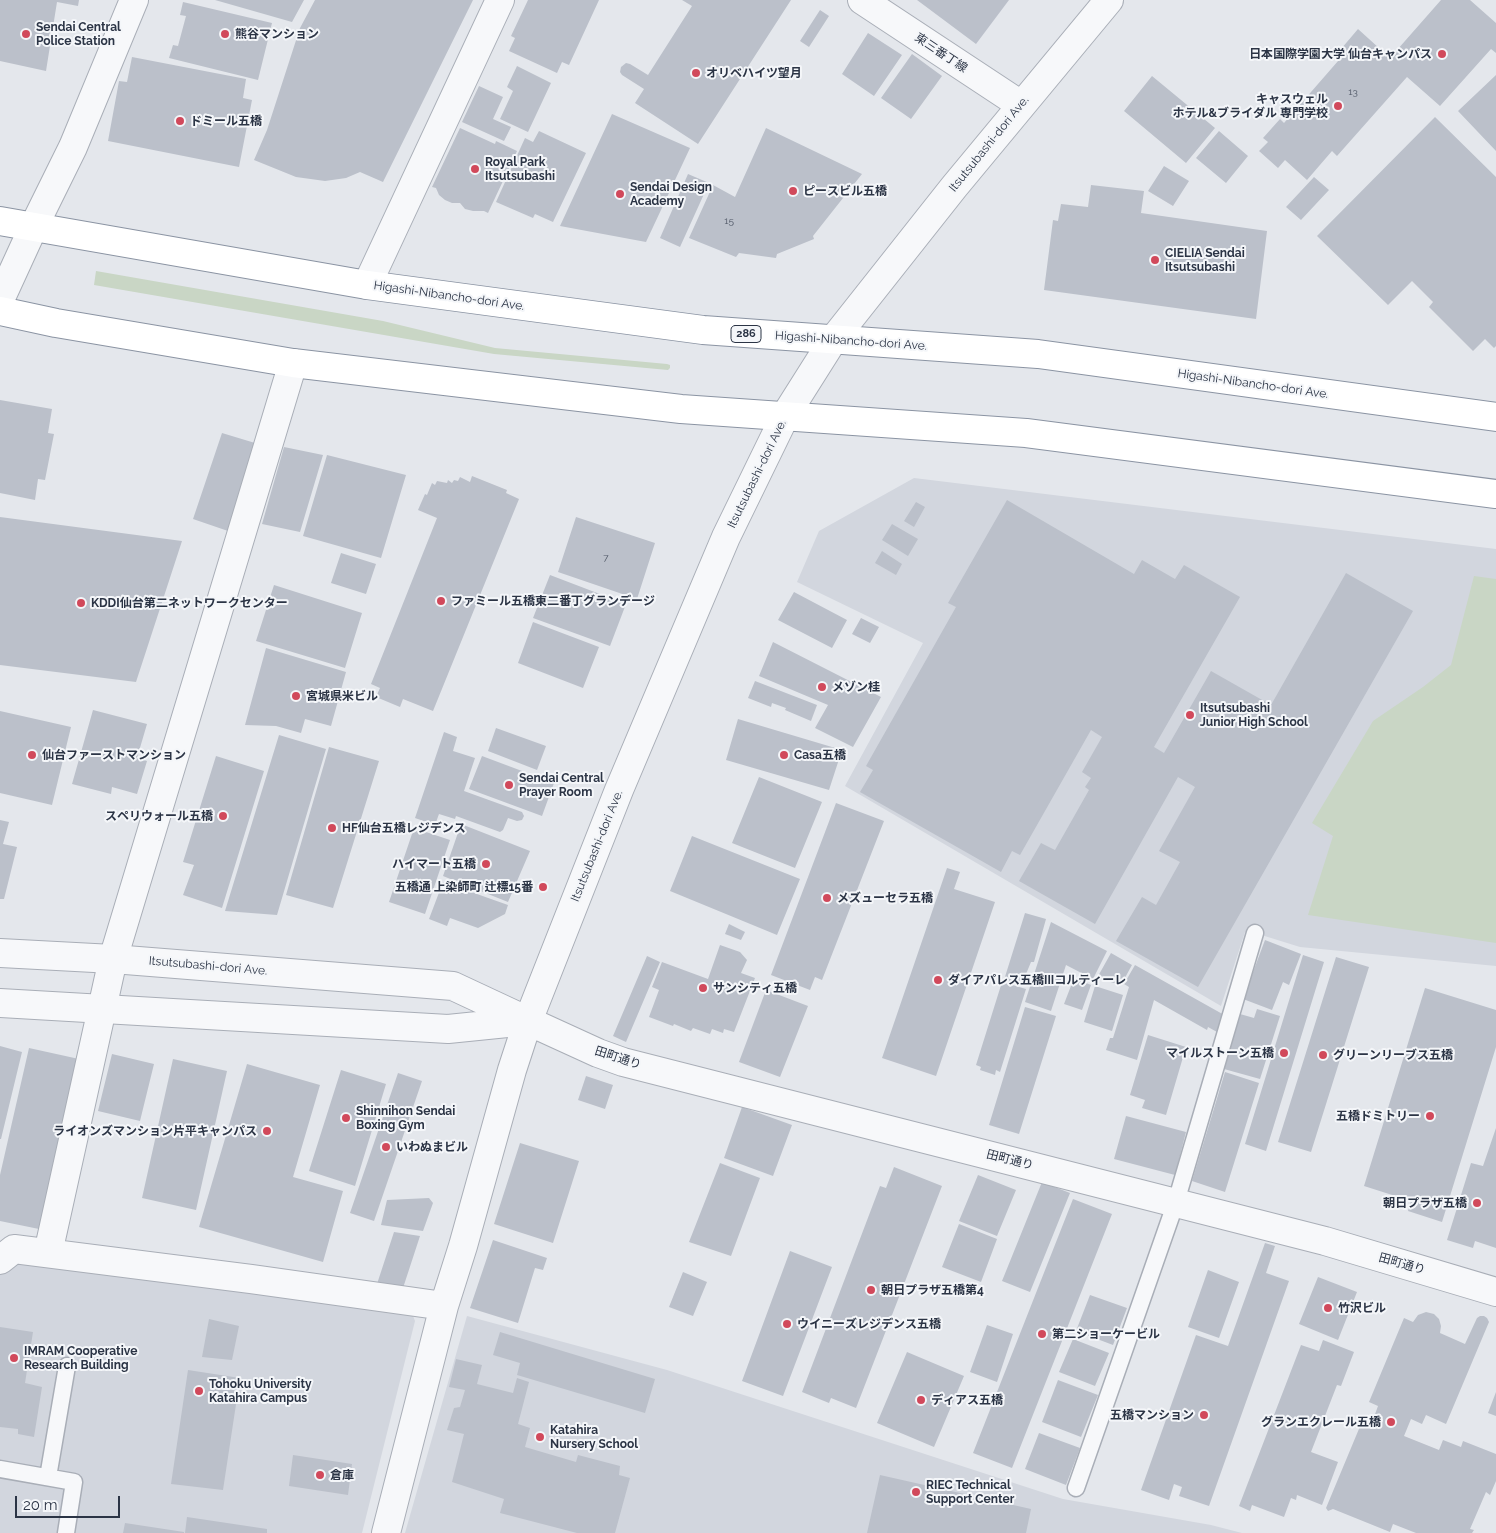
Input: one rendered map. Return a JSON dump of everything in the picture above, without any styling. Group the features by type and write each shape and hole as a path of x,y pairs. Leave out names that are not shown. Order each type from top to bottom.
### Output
{"highway":[{"name":"Higashi-Nibancho-dori Ave.","path":"0,221 367,285 703,330 1038,354 1496,417"},
{"path":"0,311 56,323 293,363 681,409 1026,433 1496,494"}],"street":[{"path":"0,300 73,147 134,0"},
{"path":"367,285 500,0"},
{"name":"東三番丁線","path":"862,0 1021,105"},
{"name":"Itsutsubashi-dori Ave.","path":"0,953 113,959 453,986 528,1021 619,790 714,564 785,416 832,340 1021,105 1109,0"},
{"path":"48,1253 113,959 293,363"},
{"path":"0,1003 448,1029 528,1021 444,1306 386,1533"},
{"name":"田町通り","path":"528,1021 598,1053 623,1062 1325,1241 1496,1292"},
{"path":"0,1260 14,1249 444,1306"}],"lane":[{"path":"1076,1488 1176,1202 1255,933"},
{"path":"48,1478 67,1366"},
{"path":"0,1469 74,1482 66,1533"}],"shaded area":[{"name":"Itsutsubashi Junior High School","path":"914,478 1496,549 1496,966 1300,947 1255,933 1245,932 1221,1006 845,786 923,643 797,582 819,531"},
{"name":"Tohoku University Katahira Campus","path":"17,1259 411,1311 415,1321 362,1533 0,1533 0,1275"},
{"path":"467,1316 667,1370 1063,1499 1211,1525 1242,1533 405,1533"}],"green space":[{"path":"96,271 383,321 495,348 667,364 670,365 670,368 668,370 494,354 94,285"},
{"path":"1474,576 1496,579 1496,943 1308,915 1333,836 1312,823 1373,721 1423,687 1451,665"}],"building":[{"name":"Sendai Central Police Station","path":"0,0 79,0 78,6 57,2 46,71 0,61"},
{"path":"215,0 304,0 292,22"},
{"path":"315,0 473,0 383,182 360,172 346,178 325,181 296,177 254,160 267,130 300,28"},
{"path":"528,0 599,0 569,65 562,62 557,73 509,51 515,38 511,36"},
{"name":"オリベハイツ望月","path":"682,0 791,0 698,144 635,103 644,89 620,72 621,67 626,63 648,75 692,6"},
{"path":"917,0 1009,0 976,44"},
{"path":"1441,0 1470,0 1496,23 1496,53 1491,49 1440,106 1407,77 1337,156 1332,151 1307,180 1285,160 1278,168 1259,151 1268,142 1263,138 1280,119 1284,123 1345,53 1341,49 1358,29 1390,58"},
{"name":"熊谷マンション","path":"183,2 272,23 258,80 169,58 173,45 178,46 186,16 180,15"},
{"path":"820,10 829,16 809,47 800,41"},
{"path":"868,33 902,55 874,96 842,74"},
{"path":"912,54 942,76 911,119 881,98"},
{"name":"ドミール五橋","path":"132,57 246,79 243,98 252,100 239,167 108,141 119,81 127,82"},
{"path":"517,66 551,83 528,132 500,119 513,91 507,87"},
{"path":"1496,75 1496,151 1458,111"},
{"path":"1152,76 1215,128 1186,163 1124,111"},
{"path":"479,86 503,97 493,119 511,127 504,141 462,122"},
{"path":"612,114 690,148 646,242 560,226"},
{"path":"1435,117 1496,177 1496,346 1494,348 1485,339 1473,351 1429,307 1433,302 1412,281 1388,305 1317,236"},
{"name":"Royal Park Itsutsubashi","path":"460,128 495,144 496,141 517,151 488,213 465,209 460,203 452,203 445,200 439,195 436,188 432,187"},
{"name":"ピースビル五橋","path":"766,128 862,174 813,236 814,239 777,254 776,258 739,253 736,257 689,238 713,185 735,197"},
{"path":"539,131 586,153 553,222 535,214 533,218 496,202 525,138 533,142"},
{"path":"1219,131 1248,156 1226,183 1196,158"},
{"path":"1164,166 1189,181 1173,206 1148,191"},
{"path":"688,174 709,183 680,247 660,238"},
{"path":"1314,177 1329,190 1301,220 1286,207"},
{"name":"CIELIA Sendai Itsutsubashi","path":"1091,185 1144,191 1141,213 1267,231 1256,319 1044,290 1053,220 1058,221 1061,204 1088,207"},
{"path":"0,400 52,409 48,433 54,434 45,480 38,479 35,500 0,493"},
{"path":"222,433 255,443 228,531 193,519"},
{"path":"284,447 323,455 300,532 262,524"},
{"path":"327,455 406,475 381,558 303,536"},
{"name":"ファミール五橋東二番丁グランデージ","path":"472,476 507,490 506,493 519,499 433,711 403,699 400,707 376,697 380,688 371,684 437,518 418,510 432,483 435,485 437,481 447,483 448,480 452,483 454,480 458,481 460,477 470,482"},
{"path":"1007,500 1134,574 1142,560 1175,579 1184,565 1240,597 1154,747 1164,753 1211,671 1271,705 1346,573 1413,611 1198,987 1116,941 1142,897 1156,905 1180,862 1159,851 1195,787 1178,777 1095,924 1019,881 1041,843 1055,850 1089,790 1085,787 1091,778 1082,772 1102,737 1091,730 1020,855 1012,851 1001,872 860,792 873,770 866,766 956,607 948,603"},
{"path":"916,502 925,507 914,527 904,521"},
{"name":"KDDI仙台第二ネットワークセンター","path":"0,517 182,541 136,682 0,665"},
{"path":"576,517 655,543 637,599 558,572"},
{"path":"892,524 918,539 908,556 882,540"},
{"path":"882,551 902,564 896,575 875,563"},
{"path":"341,553 376,564 366,594 331,583"},
{"path":"550,575 626,604 610,646 533,618"},
{"path":"274,585 362,613 345,668 256,641"},
{"path":"794,592 847,620 832,648 778,620"},
{"path":"861,618 879,627 870,643 852,634"},
{"path":"533,622 599,647 583,688 518,663"},
{"name":"メゾン桂","path":"773,642 881,697 853,747 815,728 828,705 759,676"},
{"name":"宮城県米ビル","path":"266,648 346,672 331,726 305,719 301,733 276,726 245,725"},
{"path":"755,681 817,705 811,721 785,710 786,708 772,703 771,707 748,698"},
{"path":"93,710 147,724 137,758 147,761 137,794 112,787 111,794 72,784"},
{"name":"仙台ファーストマンション","path":"0,711 71,727 52,805 0,793"},
{"name":"Casa五橋","path":"738,719 842,750 829,790 726,760"},
{"path":"496,728 546,746 537,770 488,751"},
{"path":"444,732 457,737 453,751 475,758 464,791 522,812 524,816 522,820 517,821 508,818 503,830 500,832 456,816 455,819 439,814 435,825 415,818"},
{"path":"279,735 326,749 277,915 225,911"},
{"name":"HF仙台五橋レジデンス","path":"329,747 379,761 333,908 286,895"},
{"name":"スペリウォール五橋","path":"216,756 264,771 222,908 183,895 194,865 183,862"},
{"path":"482,756 554,783 542,816 469,789"},
{"path":"759,777 822,802 795,868 732,843"},
{"name":"メズューセラ五橋","path":"836,803 884,821 822,980 815,977 810,990 771,975"},
{"path":"0,820 9,822 3,844 17,847 4,899 0,899"},
{"name":"ハイマート五橋","path":"461,824 530,851 508,902 443,876"},
{"path":"414,828 450,840 425,914 389,902"},
{"path":"692,836 800,879 777,935 670,891"},
{"name":"ダイアパレス五橋IIIコルティーレ","path":"947,868 960,872 954,889 995,902 936,1076 882,1058"},
{"path":"443,882 508,905 505,914 478,928 450,918 447,926 429,919"},
{"path":"1025,913 1046,919 1034,962 1031,962 1021,986 1004,980"},
{"path":"1051,922 1107,951 1093,979 1066,965 1051,1011 1025,1002"},
{"path":"729,924 745,932 741,940 725,934"},
{"path":"1265,940 1301,954 1289,985 1283,982 1272,1010 1243,999"},
{"name":"サンシティ五橋","path":"720,945 740,952 747,960 741,973 755,978 734,1032 724,1029 723,1033 712,1029 710,1034 693,1028 691,1031 649,1017 659,990 652,987 662,962 708,979"},
{"path":"1111,953 1132,965 1121,985 1097,978"},
{"name":"マイルストーン五橋","path":"1303,955 1324,962 1266,1151 1245,1144"},
{"path":"647,956 660,962 626,1042 613,1036"},
{"name":"グリーンリーブス五橋","path":"1336,957 1369,967 1311,1152 1278,1142"},
{"path":"1135,965 1226,1016 1217,1032 1208,1027 1207,1030 1154,1000 1137,1060 1106,1050 1110,1038 1113,1038 1129,987 1124,984"},
{"path":"1074,978 1091,985 1082,1010 1064,1004"},
{"path":"1002,982 1026,989 1000,1072 996,1070 995,1075 980,1070 981,1067 976,1065"},
{"path":"1095,986 1123,995 1112,1031 1084,1022"},
{"name":"五橋ドミトリー","path":"1425,988 1496,1010 1496,1047 1442,1222 1408,1211 1411,1201 1364,1186"},
{"path":"766,990 808,1006 780,1077 739,1062"},
{"path":"1025,1007 1056,1016 1019,1134 989,1125"},
{"path":"1257,1009 1280,1016 1260,1079 1224,1069 1240,1014 1254,1018"},
{"path":"1148,1035 1186,1047 1166,1115 1142,1108 1145,1100 1130,1095"},
{"path":"0,1046 22,1052 1,1139 0,1139"},
{"path":"29,1048 79,1059 39,1229 0,1221 0,1175"},
{"path":"112,1054 154,1064 140,1121 98,1111"},
{"path":"173,1059 227,1071 196,1210 142,1198"},
{"name":"ライオンズマンション片平キャンパス","path":"247,1064 320,1085 293,1177 343,1191 323,1262 199,1227"},
{"path":"341,1070 386,1084 355,1186 309,1171"},
{"path":"1225,1072 1259,1083 1225,1192 1192,1181"},
{"name":"いわぬまビル","path":"398,1073 422,1081 374,1221 350,1213"},
{"path":"586,1076 613,1085 605,1109 578,1100"},
{"path":"742,1107 792,1125 773,1176 724,1158"},
{"path":"1126,1116 1186,1132 1175,1175 1114,1159"},
{"name":"朝日プラザ五橋","path":"1496,1128 1496,1248 1475,1241 1473,1248 1447,1240 1471,1163 1483,1166"},
{"path":"520,1143 579,1161 553,1243 494,1224"},
{"path":"720,1163 760,1178 731,1256 689,1242"},
{"name":"朝日プラザ五橋第4","path":"894,1167 942,1186 856,1408 831,1398 829,1403 802,1392 880,1186 886,1188"},
{"path":"978,1175 1016,1190 997,1236 959,1221"},
{"path":"1042,1182 1070,1193 1030,1292 1002,1281"},
{"path":"429,1198 433,1203 423,1231 381,1225 387,1200"},
{"name":"第二ショーケービル","path":"1073,1199 1112,1214 1012,1468 973,1453"},
{"path":"959,1224 997,1239 981,1282 942,1267"},
{"path":"394,1232 420,1236 403,1288 377,1284"},
{"path":"493,1240 547,1258 543,1270 535,1268 518,1323 470,1308"},
{"name":"五橋マンション","path":"1265,1243 1275,1246 1266,1273 1289,1281 1209,1506 1179,1496 1182,1487 1174,1484 1169,1500 1141,1490 1196,1335 1228,1346"},
{"name":"ウイニーズレジデンス五橋","path":"790,1251 832,1267 783,1396 742,1381"},
{"path":"1208,1270 1239,1282 1219,1338 1188,1327"},
{"path":"683,1272 707,1282 693,1316 669,1307"},
{"name":"竹沢ビル","path":"1318,1277 1357,1292 1338,1340 1299,1324"},
{"path":"1090,1295 1127,1308 1113,1345 1076,1331"},
{"name":"グランエクレール五橋","path":"1426,1312 1434,1314 1439,1319 1440,1333 1465,1344 1477,1318 1484,1316 1489,1322 1446,1424 1426,1415 1422,1424 1411,1419 1404,1436 1439,1450 1443,1440 1461,1447 1463,1441 1496,1454 1496,1481 1490,1495 1486,1492 1470,1529 1474,1530 1472,1533 1416,1533 1393,1524 1390,1532 1333,1509 1328,1511 1326,1508 1361,1424 1370,1428 1378,1406 1369,1402 1404,1318 1413,1322 1418,1315"},
{"path":"209,1319 239,1326 232,1360 202,1357"},
{"path":"987,1325 1013,1334 997,1382 970,1372"},
{"name":"IMRAM Cooperative Research Building","path":"0,1327 33,1332 25,1383 42,1387 34,1437 18,1434 18,1429 0,1427"},
{"path":"500,1332 655,1379 645,1413 517,1375 520,1363 493,1355"},
{"path":"1073,1339 1109,1353 1095,1386 1059,1372"},
{"path":"1323,1340 1354,1352 1341,1386 1337,1385 1311,1452 1338,1462 1322,1505 1297,1495 1296,1500 1291,1498 1284,1517 1252,1505 1250,1511 1239,1506 1301,1345 1319,1351"},
{"name":"ディアス五橋","path":"907,1352 964,1376 934,1447 877,1423"},
{"path":"456,1359 482,1365 477,1384 513,1393 517,1378 529,1382 518,1424 530,1428 525,1447 576,1462 578,1455 620,1466 619,1475 630,1478 615,1533 577,1533 500,1513 504,1499 452,1482 464,1434 447,1430 454,1408 460,1407 465,1390 449,1387"},
{"path":"188,1370 240,1378 223,1490 171,1484"},
{"path":"1058,1380 1098,1395 1081,1437 1042,1422"},
{"path":"1496,1392 1496,1416 1488,1413"},
{"path":"1039,1433 1080,1448 1066,1485 1025,1469"},
{"name":"倉庫","path":"293,1455 352,1464 348,1495 289,1486"},
{"name":"RIEC Technical Support Center","path":"880,1475 1031,1509 1026,1533 867,1533"},
{"path":"187,1517 267,1529 267,1533 185,1533"},
{"path":"125,1523 184,1532 184,1533 123,1533"}],"place":[{"name":"Sendai Central Police Station","path":"26,34"},
{"name":"熊谷マンション","path":"225,34"},
{"name":"日本国際学園大学 仙台キャンパス","path":"1442,54"},
{"name":"オリベハイツ望月","path":"696,73"},
{"name":"キャスウェル ホテル&ブライダル 専門学校","path":"1338,106"},
{"name":"ドミール五橋","path":"180,121"},
{"name":"Royal Park Itsutsubashi","path":"475,169"},
{"name":"ピースビル五橋","path":"793,191"},
{"name":"Sendai Design Academy","path":"620,194"},
{"name":"CIELIA Sendai Itsutsubashi","path":"1155,260"},
{"name":"ファミール五橋東二番丁グランデージ","path":"441,601"},
{"name":"KDDI仙台第二ネットワークセンター","path":"81,603"},
{"name":"メゾン桂","path":"822,687"},
{"name":"宮城県米ビル","path":"296,696"},
{"name":"Itsutsubashi Junior High School","path":"1190,715"},
{"name":"仙台ファーストマンション","path":"32,755"},
{"name":"Casa五橋","path":"784,755"},
{"name":"Sendai Central Prayer Room","path":"509,785"},
{"name":"スペリウォール五橋","path":"223,816"},
{"name":"HF仙台五橋レジデンス","path":"332,828"},
{"name":"ハイマート五橋","path":"486,864"},
{"name":"五橋通 上染師町 辻標15番","path":"543,887"},
{"name":"メズューセラ五橋","path":"827,898"},
{"name":"ダイアパレス五橋IIIコルティーレ","path":"938,980"},
{"name":"サンシティ五橋","path":"703,988"},
{"name":"マイルストーン五橋","path":"1284,1053"},
{"name":"グリーンリーブス五橋","path":"1323,1055"},
{"name":"五橋ドミトリー","path":"1430,1116"},
{"name":"Shinnihon Sendai Boxing Gym","path":"346,1118"},
{"name":"ライオンズマンション片平キャンパス","path":"267,1131"},
{"name":"いわぬまビル","path":"386,1147"},
{"name":"朝日プラザ五橋","path":"1477,1203"},
{"name":"朝日プラザ五橋第4","path":"871,1290"},
{"name":"竹沢ビル","path":"1328,1308"},
{"name":"ウイニーズレジデンス五橋","path":"787,1324"},
{"name":"第二ショーケービル","path":"1042,1334"},
{"name":"IMRAM Cooperative Research Building","path":"14,1358"},
{"name":"Tohoku University Katahira Campus","path":"199,1391"},
{"name":"ディアス五橋","path":"921,1400"},
{"name":"五橋マンション","path":"1204,1415"},
{"name":"グランエクレール五橋","path":"1391,1422"},
{"name":"Katahira Nursery School","path":"540,1437"},
{"name":"倉庫","path":"320,1475"},
{"name":"RIEC Technical Support Center","path":"916,1492"}]}
